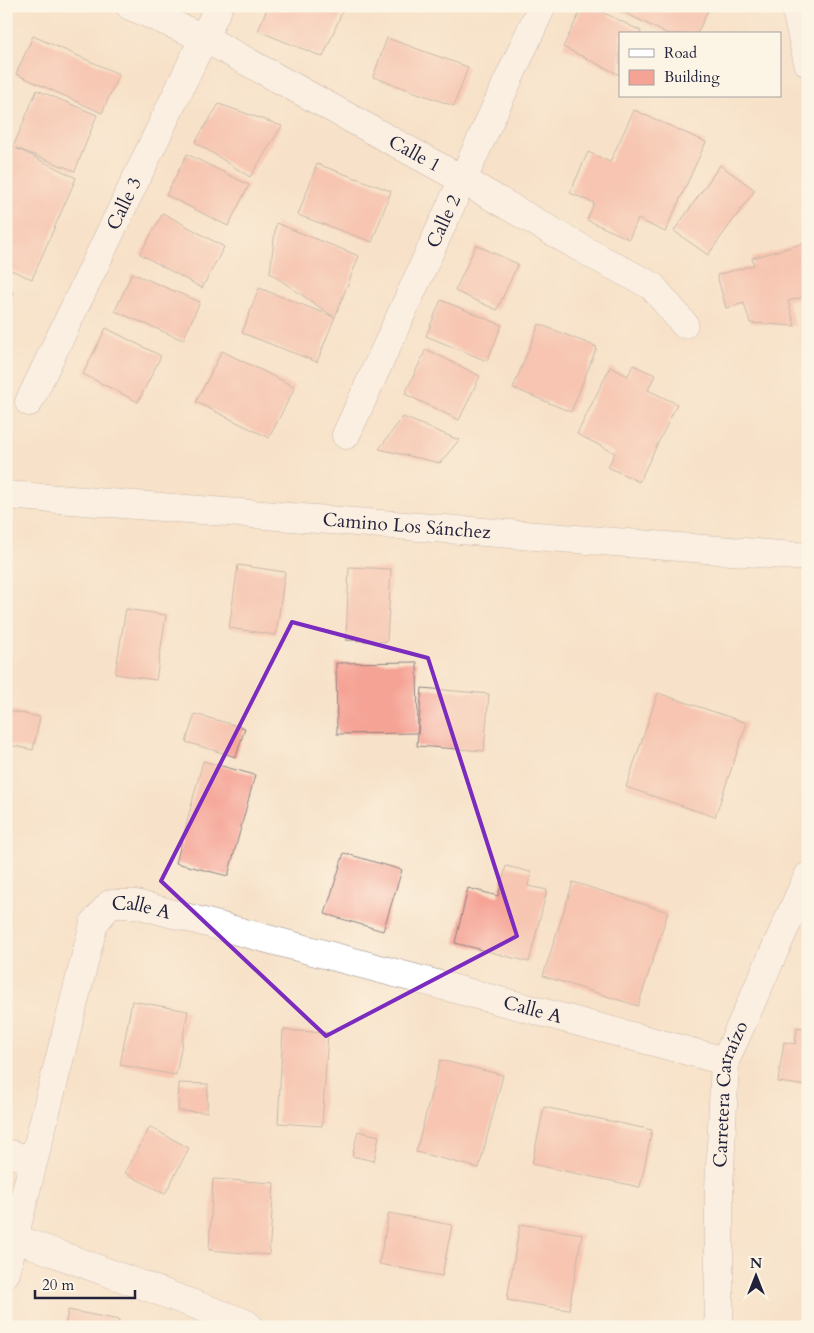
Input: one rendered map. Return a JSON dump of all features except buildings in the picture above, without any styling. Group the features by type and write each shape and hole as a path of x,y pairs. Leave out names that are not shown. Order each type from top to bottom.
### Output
{"street":[{"name":"Calle 1","path":"130,6 204,38 652,286 684,324"},
{"name":"Calle 3","path":"29,402 219,6"},
{"name":"Calle 2","path":"346,436 542,6"},
{"path":"795,6 808,63"},
{"name":"Camino Los Sánchez","path":"6,495 808,557"},
{"name":"Carretera Carraízo","path":"719,1327 718,1189 725,1062 808,876"},
{"name":"Calle A","path":"6,1272 94,923 110,904 136,904 725,1062"},
{"path":"6,1153 33,1160"},
{"path":"14,1238 236,1320 250,1327"}],"highlighted area":[{"path":"292,622 428,658 517,936 326,1036 161,881"}]}
